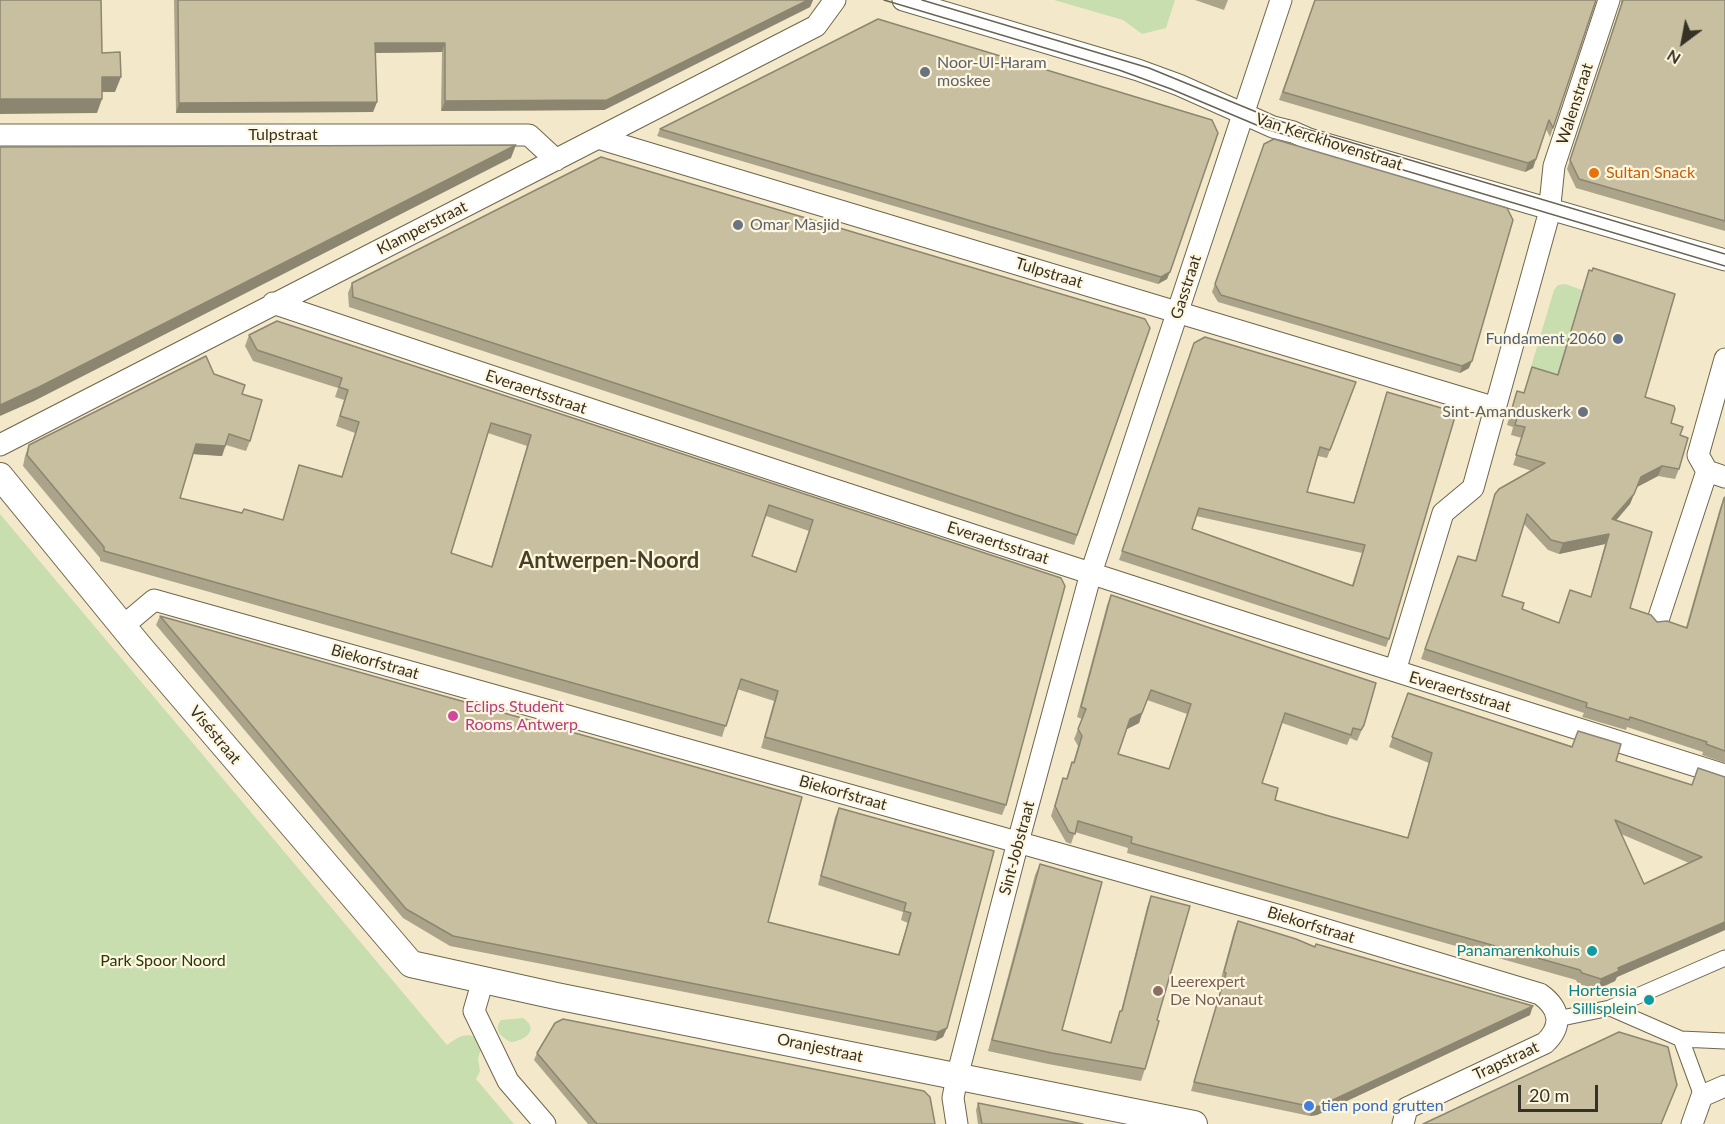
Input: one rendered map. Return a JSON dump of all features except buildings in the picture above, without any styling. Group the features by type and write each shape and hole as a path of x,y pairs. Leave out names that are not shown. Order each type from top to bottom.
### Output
{"street":[{"name":"Klamperstraat","path":"0,445 273,303 601,139 816,26 835,0"},
{"name":"Van Kerckhovenstraat","path":"903,0 1138,70 1309,139 1725,260"},
{"name":"Gasstraat","path":"1091,573 1281,0"},
{"name":"Walenstraat","path":"1395,671 1443,513 1473,488 1550,209 1554,165 1609,0"},
{"name":"Tulpstraat","path":"0,135 529,135 556,160"},
{"name":"Tulpstraat","path":"601,139 1496,408"},
{"name":"Everaertsstraat","path":"273,303 684,442 1725,775"},
{"path":"1658,620 1716,474 1698,455 1725,359"},
{"name":"Viséstraat","path":"0,476 123,626 411,964 446,971"},
{"name":"Sint-Jobstraat","path":"957,1124 953,1098 957,1077 1091,573"},
{"name":"Biekorfstraat","path":"123,626 154,600 1281,916 1540,994 1553,1007 1557,1018"},
{"path":"1557,1018 1610,1008 1725,958"},
{"name":"Oranjestraat","path":"446,971 1194,1124"},
{"path":"483,980 474,1011 508,1081 545,1124"},
{"path":"1610,1008 1681,1039 1725,1041"},
{"name":"Trapstraat","path":"1403,1124 1407,1108 1545,1043 1556,1028 1557,1018"},
{"path":"1681,1039 1702,1096 1692,1124"},
{"path":"1702,1096 1725,1086"}],"green space":[{"path":"1054,0 1175,0 1166,28 1142,34 1123,20"},
{"path":"1565,284 1582,290 1554,386 1528,377 1554,290 1558,285"},
{"name":"Park Spoor Noord","path":"0,514 447,1045 464,1035 476,1037 481,1048 478,1059 480,1071 476,1079 514,1124 0,1124"},
{"path":"523,1018 530,1026 529,1034 525,1037 511,1042 499,1033 498,1027 501,1020"}],"tram line":[{"path":"884,0 1119,70 1266,129 1725,266"},
{"path":"922,0 1149,68 1276,120 1725,254"}],"place":[{"name":"Noor-Ul-Haram moskee","path":"925,72"},
{"name":"Sultan Snack","path":"1594,173"},
{"name":"Omar Masjid","path":"738,225"},
{"name":"Fundament 2060","path":"1618,339"},
{"name":"Sint-Amanduskerk","path":"1583,412"},
{"name":"Eclips Student Rooms Antwerp","path":"453,716"},
{"name":"Panamarenkohuis","path":"1592,951"},
{"name":"Leerexpert De Novanaut","path":"1158,991"},
{"name":"Hortensia Sillisplein","path":"1649,1000"},
{"name":"tien pond grutten","path":"1309,1106"}],"district":[{"name":"Antwerpen-Noord","path":"609,561"}]}
